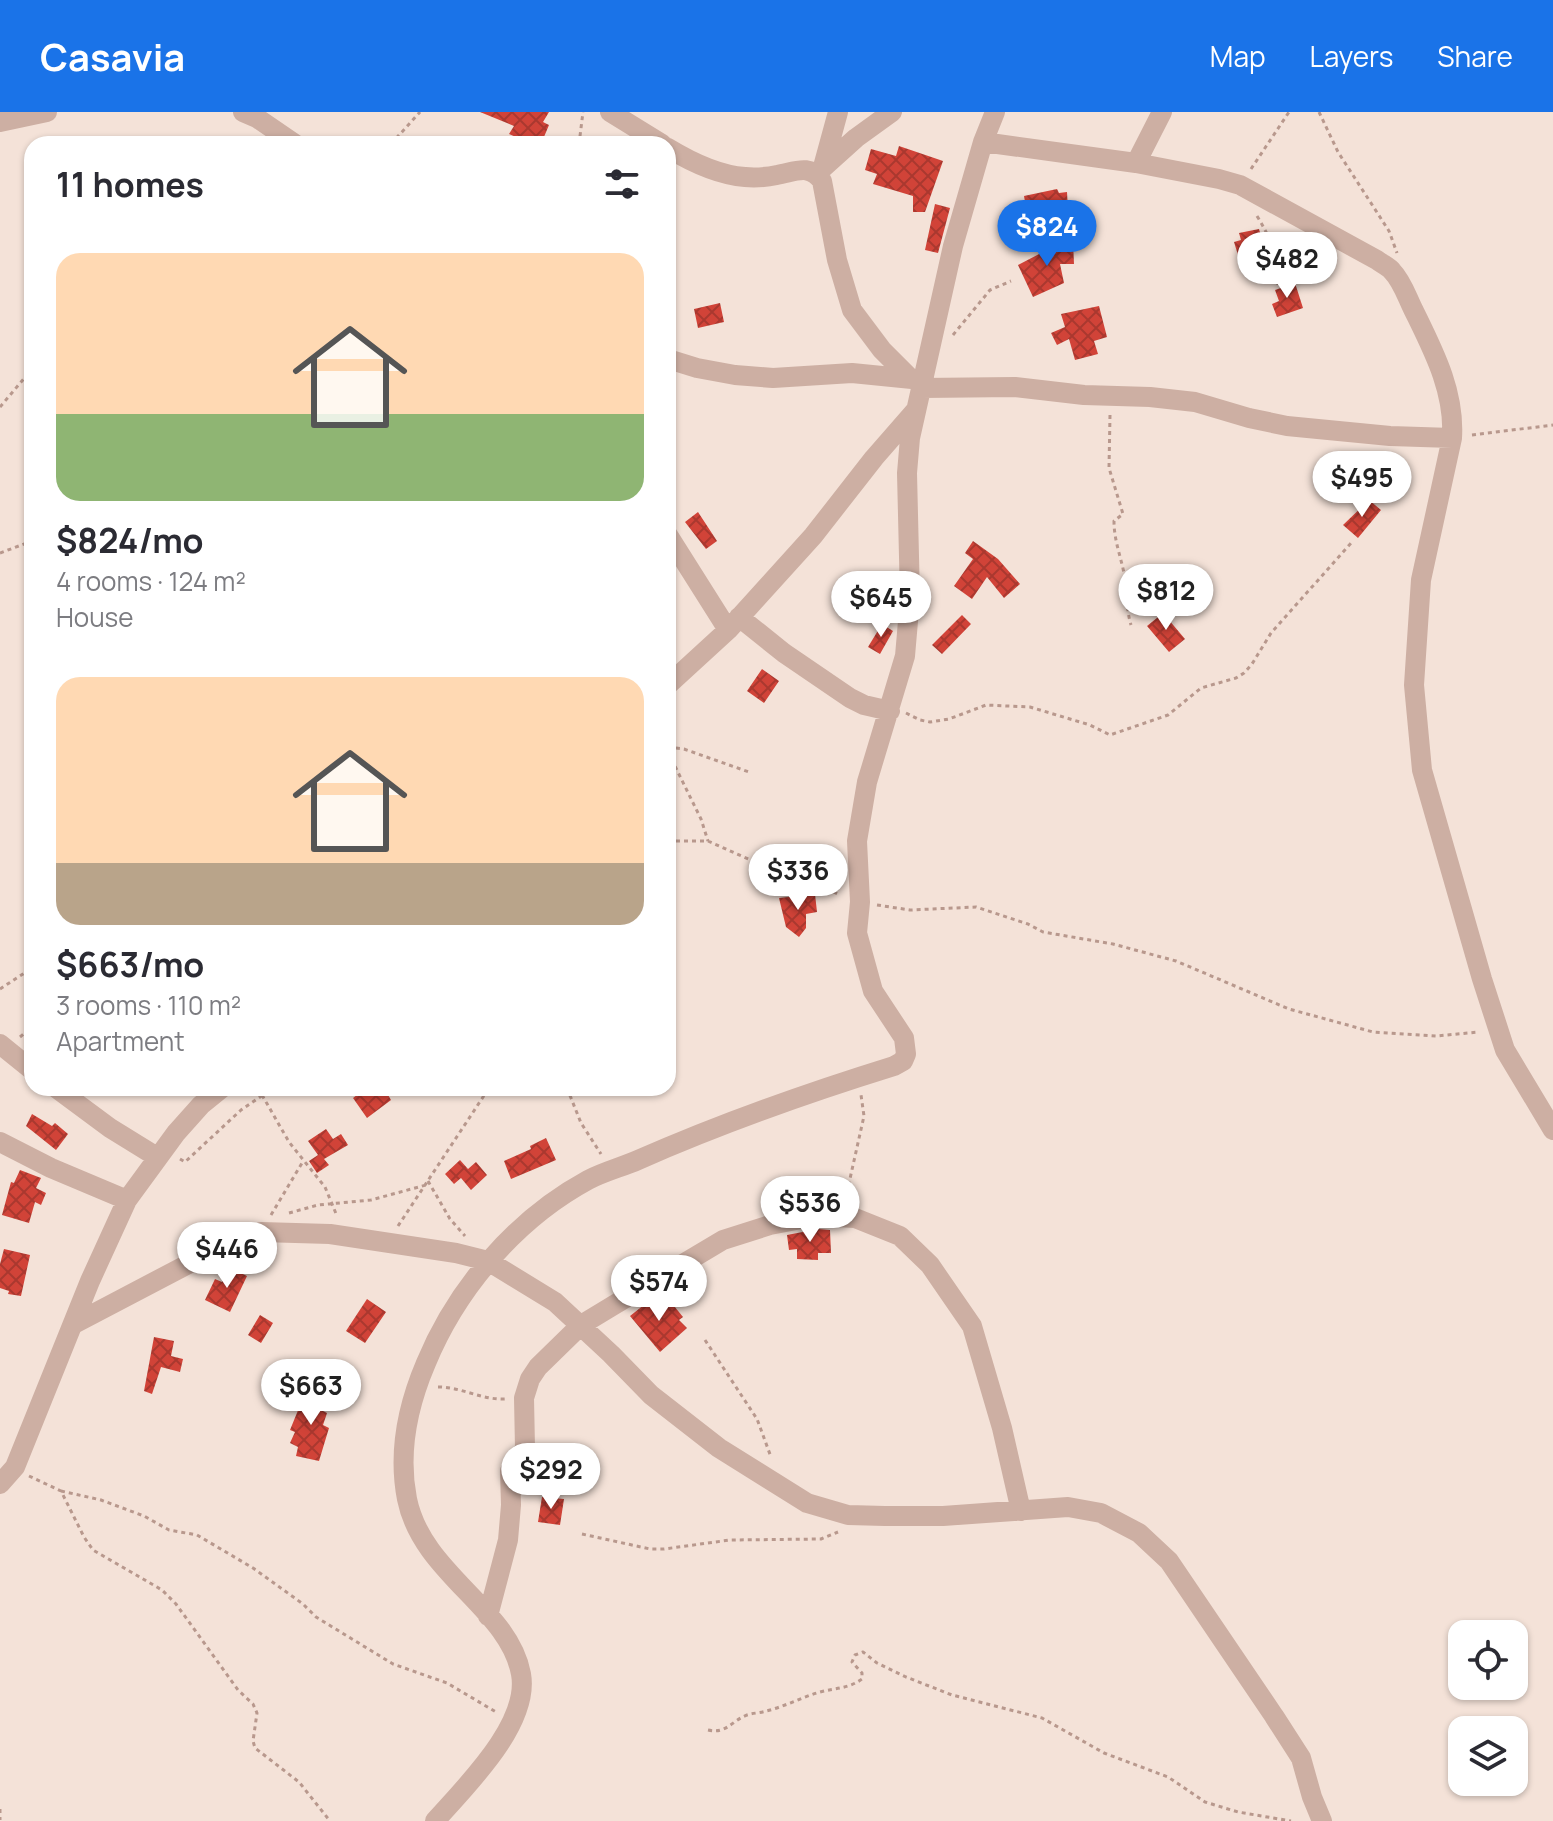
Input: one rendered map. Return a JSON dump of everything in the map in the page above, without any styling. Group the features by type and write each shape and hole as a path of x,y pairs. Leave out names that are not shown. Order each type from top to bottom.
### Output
{"street":[{"path":"0,122 47,112"},
{"path":"610,112 649,136"},
{"path":"838,112 820,170 837,260 852,310 882,350 918,388"},
{"path":"676,152 708,169 744,177 775,176 798,169 820,170 892,112"},
{"path":"435,1821 472,1779 513,1722 521,1692 521,1674 511,1645 430,1553 408,1502 403,1475 415,1392 439,1334 484,1260 550,1205 588,1180 684,1140 894,1066 903,1061 906,1054 904,1038 873,991 866,973 851,900 867,782 891,709 907,642 910,598 907,473 918,388 929,355 953,246 983,142 995,112"},
{"path":"1136,163 1162,112"},
{"path":"251,114 283,136"},
{"path":"983,142 1136,163 1237,184 1392,271 1433,349 1453,420 1452,438 1421,580 1414,685 1422,770 1505,1050 1553,1130"},
{"path":"676,361 735,375 773,378 852,373 918,388 1015,387 1195,402 1249,418 1325,430 1452,438"},
{"path":"676,677 733,623 813,536 874,458 918,388"},
{"path":"676,546 733,623 850,698 864,705 891,709"},
{"path":"0,1044 24,1064"},
{"path":"67,1096 110,1128 162,1152"},
{"path":"0,1483 15,1467 102,1252 127,1200 162,1152 212,1096"},
{"path":"0,1142 51,1168 127,1200"},
{"path":"488,1616 508,1540 510,1471 525,1448 524,1398 538,1367 581,1325 690,1258 733,1235 817,1216 842,1216 900,1236 930,1265 956,1301 972,1326 982,1354 1021,1511"},
{"path":"74,1324 215,1250 265,1231 330,1234 484,1260 555,1302 651,1395 719,1448 807,1503 848,1515 943,1516 1068,1507 1101,1513 1139,1533 1169,1561 1301,1758 1322,1821"}],"path":[{"path":"398,136 420,112"},
{"path":"580,136 583,112"},
{"path":"1278,285 1271,238 1237,184 1289,112"},
{"path":"1319,112 1338,152 1389,231 1398,258 1392,271"},
{"path":"929,355 954,335 990,290 1011,281"},
{"path":"0,407 24,378"},
{"path":"1107,395 1112,430 1109,468 1123,514 1114,521 1115,538 1125,576 1126,611 1131,625"},
{"path":"1452,438 1553,425"},
{"path":"891,709 930,722 949,719 986,705 1030,707 1090,725 1110,735 1168,715 1207,685 1244,673 1271,633 1352,542"},
{"path":"0,553 24,544"},
{"path":"676,750 684,749 749,772"},
{"path":"676,767 708,841"},
{"path":"676,841 708,841 773,871 803,878 851,900 910,910 976,907 1043,932 1113,944 1176,961 1289,1009 1373,1032 1436,1036 1499,1032"},
{"path":"0,989 24,973"},
{"path":"842,1216 864,1116 861,1093 847,1081"},
{"path":"162,1152 185,1162 261,1096"},
{"path":"263,1096 282,1132 325,1187 334,1204"},
{"path":"387,1242 484,1096"},
{"path":"570,1096 581,1123 612,1170"},
{"path":"265,1231 303,1162"},
{"path":"265,1231 287,1213 311,1206 371,1200 427,1183"},
{"path":"427,1183 455,1226 476,1245 484,1260"},
{"path":"705,1340 757,1419 770,1456 777,1462"},
{"path":"415,1392 448,1387 480,1397 524,1398"},
{"path":"15,1467 61,1491 101,1500 144,1516 169,1530 197,1535 253,1568 316,1617 393,1664 447,1683 513,1722"},
{"path":"61,1491 93,1550 162,1590 176,1604 238,1690 253,1704 257,1713 255,1748 310,1793 330,1821"},
{"path":"582,1534 650,1549 730,1540 821,1539 835,1535 844,1527 848,1515"},
{"path":"708,1730 717,1732 727,1729 749,1714 767,1711 821,1691 851,1686 862,1679 862,1673 852,1662 855,1655 863,1652 877,1663 952,1695 1042,1718 1097,1750 1168,1777 1205,1802 1238,1812 1291,1821"},
{"path":"0,1809 0,1820"}],"building":[{"path":"480,112 549,112 543,122 549,125 544,136 514,136 509,134 514,126"},
{"path":"899,146 943,161 925,212 913,212 913,196 873,184 877,174 865,170 871,149 896,156"},
{"path":"1057,189 1059,193 1067,192 1068,210 1046,211 1047,215 1028,219 1024,196"},
{"path":"935,204 950,208 938,253 925,250"},
{"path":"1259,229 1261,236 1275,232 1278,243 1264,247 1265,251 1238,255 1234,242 1241,240 1239,233"},
{"path":"1057,242 1073,242 1074,264 1060,264 1064,283 1033,297 1018,265 1043,252 1057,249"},
{"path":"1295,283 1303,308 1277,317 1272,304 1279,301 1275,290"},
{"path":"720,303 724,322 698,328 694,309"},
{"path":"1099,306 1107,337 1094,341 1098,354 1075,360 1069,339 1057,345 1051,333 1065,327 1061,314"},
{"path":"1369,500 1381,510 1358,538 1343,525"},
{"path":"698,512 717,541 706,549 685,522"},
{"path":"973,541 998,559 1020,584 1004,598 987,577 972,599 954,586 973,559 965,553"},
{"path":"1163,613 1185,639 1169,652 1147,626"},
{"path":"962,615 971,624 942,654 932,645"},
{"path":"882,624 893,631 880,654 868,647"},
{"path":"762,669 779,681 764,703 747,691"},
{"path":"815,894 817,912 806,914 806,928 799,937 786,927 779,898"},
{"path":"389,1096 391,1100 367,1118 353,1098"},
{"path":"32,1114 52,1126 55,1123 68,1134 56,1150 26,1126"},
{"path":"326,1129 333,1139 341,1134 348,1145 324,1159 329,1165 317,1173 309,1161 318,1155 308,1141"},
{"path":"546,1138 556,1160 511,1179 504,1161 531,1149 530,1146"},
{"path":"460,1160 468,1169 476,1162 487,1175 471,1190 461,1178 454,1184 445,1174"},
{"path":"20,1170 41,1178 36,1188 46,1193 41,1205 35,1202 29,1223 2,1215 11,1182 14,1183"},
{"path":"830,1230 831,1253 818,1253 818,1260 797,1259 797,1249 789,1250 787,1235"},
{"path":"4,1249 30,1255 21,1296 8,1294 9,1291 0,1288 0,1264"},
{"path":"228,1267 247,1276 230,1312 205,1300 215,1279 222,1282"},
{"path":"654,1297 662,1307 670,1301 683,1317 679,1320 687,1328 660,1352 630,1316"},
{"path":"367,1299 386,1312 365,1343 346,1331"},
{"path":"260,1315 273,1323 261,1343 248,1335"},
{"path":"154,1337 174,1341 171,1356 183,1359 180,1372 161,1367 152,1394 144,1391"},
{"path":"315,1387 331,1394 323,1411 327,1413 323,1425 329,1428 319,1461 296,1456 298,1447 290,1443 295,1432 290,1430 301,1403 308,1405"},
{"path":"542,1497 564,1499 560,1525 538,1522"}]}
